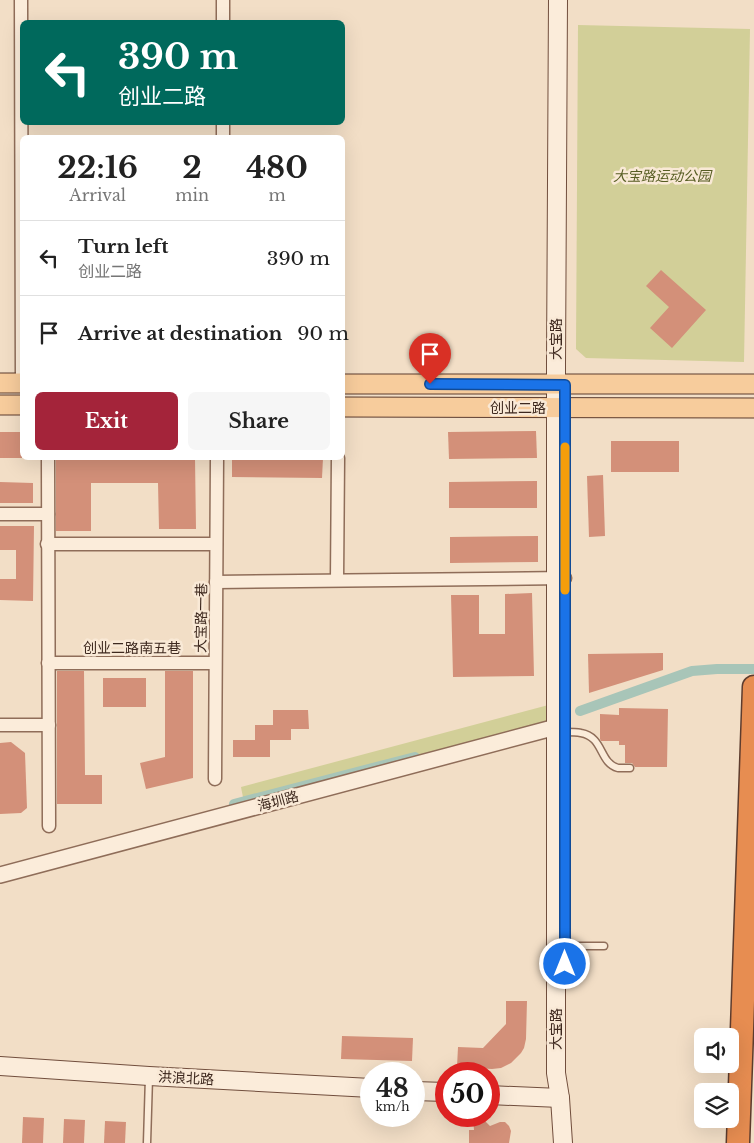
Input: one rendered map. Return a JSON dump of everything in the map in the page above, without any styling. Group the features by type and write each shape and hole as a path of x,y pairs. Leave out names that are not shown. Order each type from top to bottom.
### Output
{"highway":[{"path":"738,1143 754,687"}],"main road":[{"name":"大宝路","path":"558,0 561,578 556,1073 563,1143"},
{"name":"大宝路","path":"561,385 567,0"},
{"path":"0,383 20,383"},
{"name":"创业二路","path":"345,384 754,384"},
{"path":"0,405 20,405"},
{"name":"创业二路","path":"345,407 754,408"},
{"name":"大宝路","path":"560,730 565,946 565,1074 560,1098"},
{"name":"洪浪北路","path":"0,1066 360,1087"},
{"path":"500,1095 560,1098"}],"street":[{"path":"21,0 21,20"},
{"path":"223,0 223,20"},
{"path":"48,460 49,826"},
{"name":"大宝路一巷","path":"215,779 217,460"},
{"path":"337,580 338,460"},
{"path":"0,514 48,514"},
{"path":"47,544 216,544"},
{"path":"216,582 561,578"},
{"name":"创业二路南五巷","path":"48,663 215,663"},
{"path":"0,725 49,725"},
{"name":"海圳路","path":"0,875 560,730"}],"lane":[{"path":"560,730 581,732 591,736 596,740 607,761 618,768 630,768"},
{"path":"565,946 604,946"},
{"path":"147,1143 149,1076"}],"green space":[{"name":"大宝路运动公园","path":"578,25 750,29 744,362 586,358 576,349"},
{"path":"556,703 556,727 246,813 241,787"}],"building":[{"path":"661,270 706,310 672,348 650,328 669,307 646,286"},
{"path":"536,431 537,458 449,459 448,432"},
{"path":"0,432 20,432 20,458 0,458"},
{"path":"611,441 679,441 679,472 611,472"},
{"path":"56,460 195,460 196,529 159,529 158,483 91,483 91,531 56,531"},
{"path":"232,460 323,460 322,478 232,477"},
{"path":"603,475 605,536 589,537 587,476"},
{"path":"537,481 537,508 449,508 449,482"},
{"path":"0,482 33,483 33,503 0,503"},
{"path":"0,526 34,526 33,601 0,600 0,579 16,579 16,550 0,550"},
{"path":"538,536 538,562 450,563 450,537"},
{"path":"532,593 534,676 453,677 451,595 479,595 479,634 505,634 505,594"},
{"path":"663,653 663,670 589,693 588,654"},
{"path":"57,671 84,671 85,775 102,775 102,804 57,804"},
{"path":"165,671 193,671 193,778 146,789 140,763 165,757"},
{"path":"103,678 146,678 146,707 103,707"},
{"path":"619,708 668,709 667,767 635,767 632,763 625,763 625,745 619,745 619,741 601,741 600,714 619,715"},
{"path":"273,710 308,710 309,729 291,729 291,740 270,740 270,757 233,757 233,740 255,740 255,725 273,725"},
{"path":"11,742 25,753 27,808 21,813 0,814 0,743"},
{"path":"506,1001 527,1001 524,1048 511,1063 500,1068 500,1062 457,1062 458,1047 483,1048 506,1024"},
{"path":"342,1036 413,1038 412,1061 341,1059"},
{"path":"23,1117 44,1118 43,1143 22,1143"},
{"path":"64,1119 85,1120 84,1143 63,1143"},
{"path":"105,1121 126,1122 125,1143 104,1143"},
{"path":"500,1122 505,1122 511,1131 509,1143 469,1143 469,1130 474,1130 474,1127 500,1127"}],"waterway":[{"path":"580,711 692,671 754,669"},
{"path":"234,804 415,757"}],"slow traffic":[{"path":"565,447 565,590"}],"route":[{"path":"430,384 565,385 565,964"}]}
